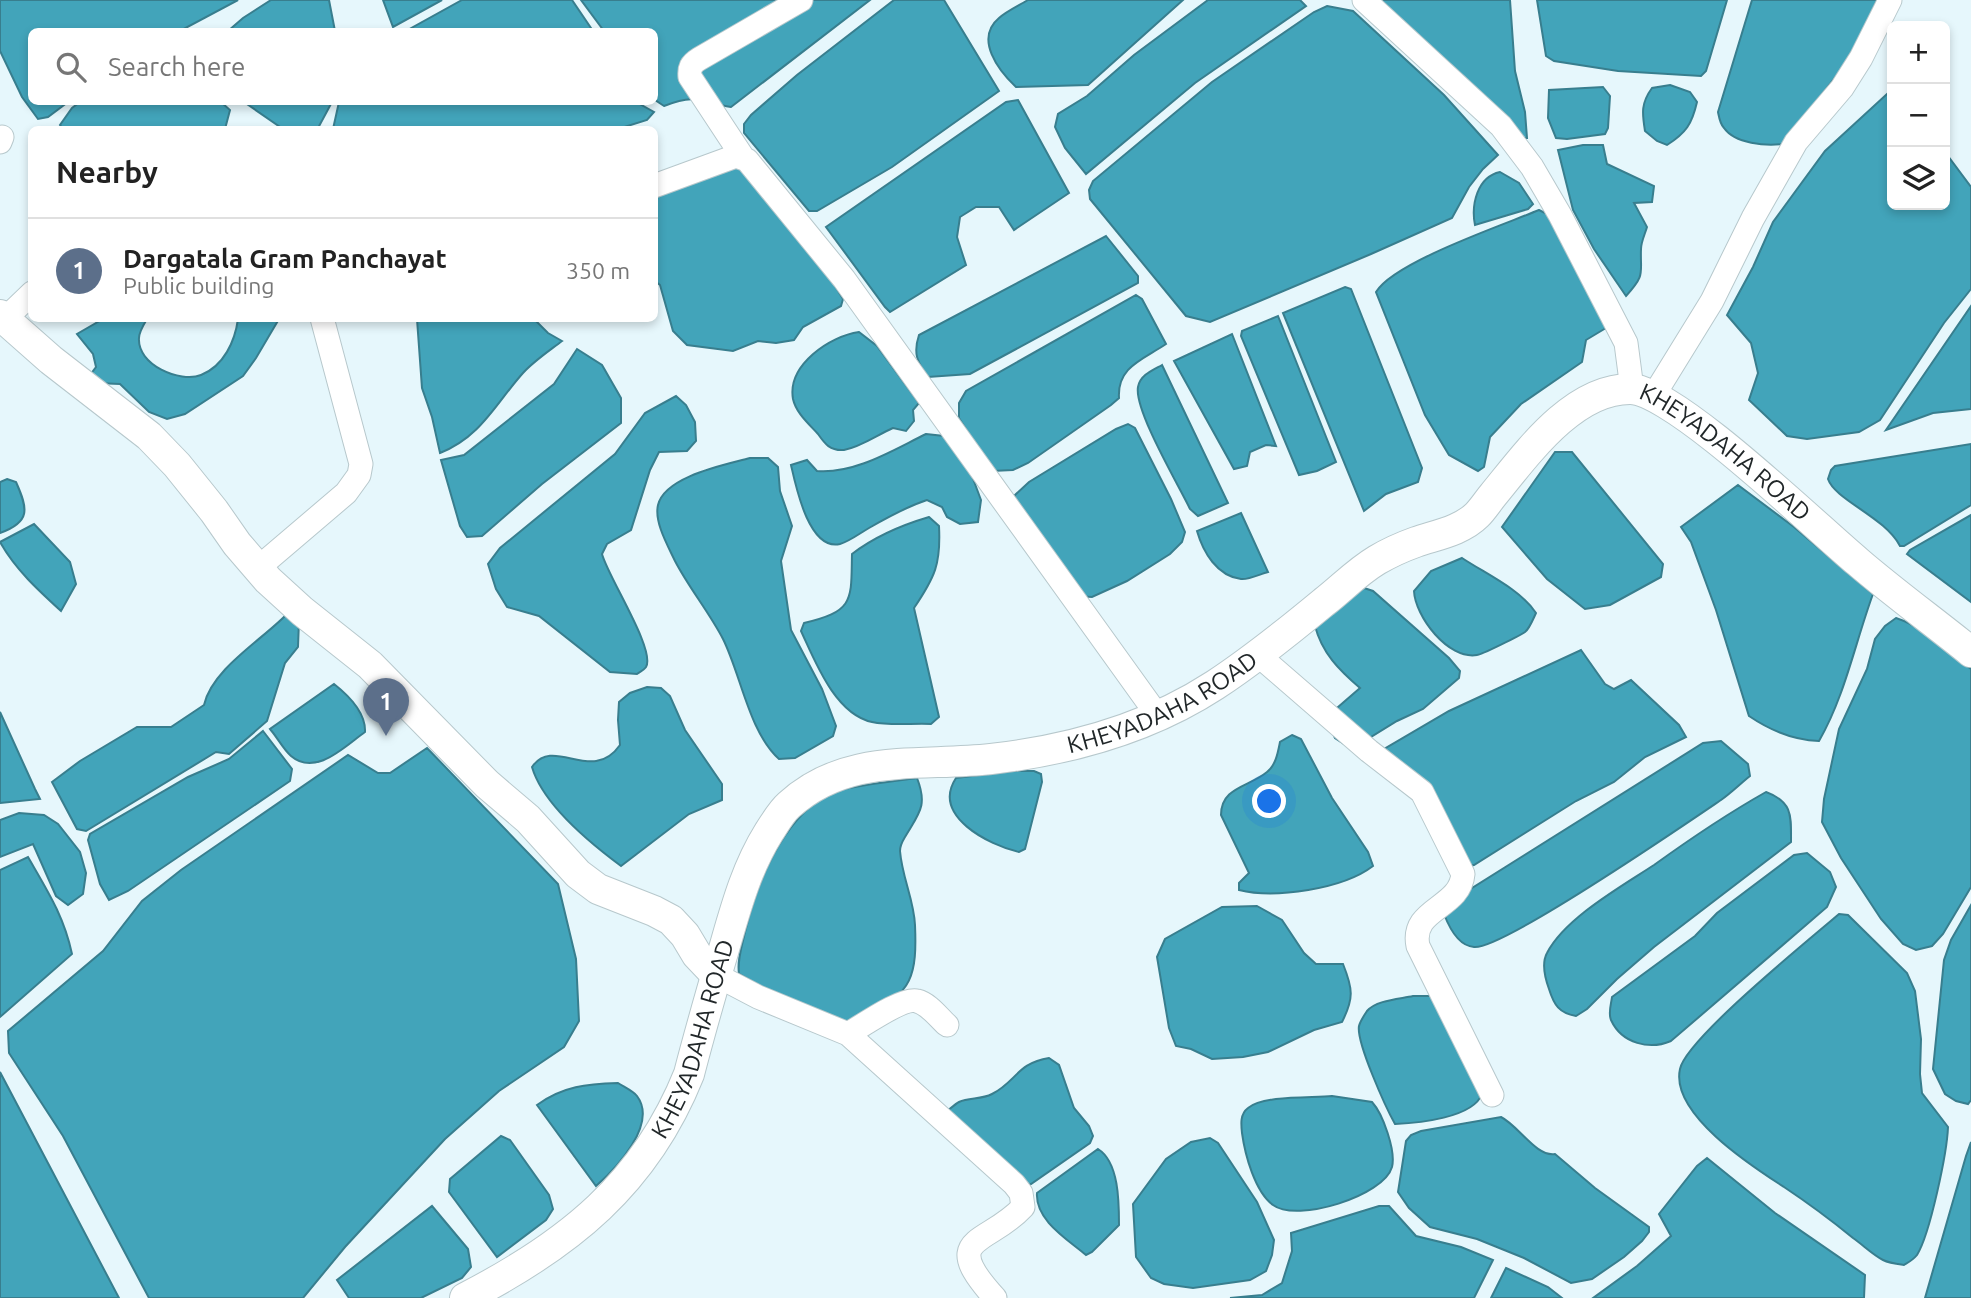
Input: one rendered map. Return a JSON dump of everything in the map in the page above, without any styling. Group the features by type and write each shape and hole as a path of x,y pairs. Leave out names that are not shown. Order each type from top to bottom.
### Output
{"main road":[{"path":"2,317 51,360 149,436 177,465 258,568 302,611 370,664 487,784 528,819 578,874 598,889 670,920 716,975"},
{"name":"KHEYADAHA ROAD","path":"465,1298 536,1259 578,1227 620,1187 651,1146 677,1103 688,1074 744,881 762,843 785,808 810,787 854,771 890,763 989,759 1062,748 1125,730 1176,709 1257,654 1356,574 1409,544 1462,526 1477,516 1527,454 1562,417 1603,393 1646,378 1678,410 1736,456 1861,565 1971,652"}],"street":[{"path":"801,0 699,59 692,64 690,77 742,156 844,279 1158,716"},
{"path":"1364,0 1502,126 1560,215 1646,378 1712,301 1753,218 1796,142 1848,78 1890,0"},
{"path":"658,184 728,158 742,156"},
{"path":"2,317 28,296"},
{"path":"258,568 345,493 359,475 361,464 323,322"},
{"path":"1257,654 1368,751 1422,792 1463,874 1462,885 1456,894 1429,915 1417,928 1415,935 1492,1095"},
{"path":"716,975 758,997 848,1034 1021,1193 1023,1207 981,1237 968,1255 974,1276 995,1298"},
{"path":"848,1034 911,1000 927,1006 947,1025"}],"water":[{"path":"0,0 238,0 186,28 28,28 28,105 64,105 48,117 38,119 22,97 0,51"},
{"path":"271,0 329,0 334,28 231,28"},
{"path":"383,0 442,0 393,27"},
{"path":"462,0 572,0 591,28 411,28"},
{"path":"581,0 870,0 731,107 692,99 664,106 658,102 658,28 602,28"},
{"path":"894,0 944,0 999,91 892,167 817,211 809,211 744,133 744,124 797,75"},
{"path":"1028,0 1183,0 1088,85 1016,87 997,64 989,45 989,35 999,18"},
{"path":"1208,0 1300,0 1306,6 1195,83 1086,174 1065,148 1055,127 1058,114 1087,96 1134,55"},
{"path":"1382,0 1510,0 1515,71 1525,112 1527,138 1521,138 1382,5"},
{"path":"1537,0 1727,0 1706,71 1701,76 1618,71 1554,61 1546,56"},
{"path":"1752,0 1877,0 1862,35 1840,71 1783,144 1760,144 1735,138 1723,126 1718,112"},
{"path":"1327,6 1353,11 1444,95 1498,155 1469,187 1452,218 1210,322 1186,316 1090,199 1089,190 1093,181 1212,82 1314,12"},
{"path":"1670,85 1690,92 1697,102 1687,127 1667,145 1645,131 1643,113 1644,103 1652,88"},
{"path":"1603,87 1610,96 1608,128 1605,134 1556,138 1548,118 1549,90"},
{"path":"1887,94 1887,210 1950,210 1950,159 1971,187 1971,289 1944,323 1880,420 1859,432 1807,439 1787,436 1749,400 1758,373 1751,343 1727,315 1773,222 1825,151"},
{"path":"1018,100 1069,193 1014,230 999,207 976,207 960,217 957,237 966,265 890,312 826,227 1006,102"},
{"path":"76,105 224,105 230,110 226,126 61,126"},
{"path":"248,105 330,105 319,126 279,126"},
{"path":"338,105 641,105 654,112 647,120 628,126 334,126"},
{"path":"1583,145 1603,145 1607,164 1654,186 1652,202 1634,203 1647,227 1641,246 1641,274 1626,296 1594,249 1573,210 1558,150"},
{"path":"738,164 822,264 843,299 841,306 803,327 794,340 776,343 758,341 733,351 687,345 673,331 658,283 658,194"},
{"path":"1500,172 1519,183 1533,204 1528,209 1475,225 1477,193 1486,180"},
{"path":"1539,210 1547,214 1606,328 1586,340 1582,362 1521,404 1490,437 1484,467 1478,471 1449,455 1425,415 1376,292 1387,280 1426,257"},
{"path":"1106,236 1138,276 1138,283 970,374 928,377 917,357 919,335"},
{"path":"1345,287 1351,289 1422,468 1418,482 1386,494 1364,511 1283,313"},
{"path":"1136,295 1142,299 1166,344 1133,365 1122,379 1119,398 1111,405 1028,463 1013,470 992,471 959,418 959,403 966,391"},
{"path":"1971,306 1971,409 1933,413 1886,430"},
{"path":"1278,316 1336,462 1317,471 1299,475 1241,336 1242,331"},
{"path":"98,322 146,322 139,338 140,348 145,356 161,370 192,377 209,371 222,359 231,344 237,322 277,322 243,376 185,414 167,419 149,412 120,384 96,383 90,375 96,367 93,354 77,334"},
{"path":"417,322 537,322 548,333 562,341 523,373 477,429 440,453 422,388"},
{"path":"859,332 877,346 919,403 913,410 914,421 906,431 893,428 857,446 844,450 835,449 826,444 800,414 793,399 793,387 797,375 813,354 836,339"},
{"path":"1232,334 1276,446 1266,445 1250,452 1247,466 1234,469 1174,361"},
{"path":"577,349 602,365 621,398 621,423 542,484 482,536 467,537 460,526 441,460 464,455 554,384"},
{"path":"1162,365 1228,503 1198,516 1190,509 1158,447 1139,398 1138,387 1141,379"},
{"path":"676,396 686,405 695,422 696,441 687,451 659,452 650,470 631,530 607,544 602,554 638,630 647,658 646,667 637,674 610,672 539,616 507,607 496,589 488,564 500,548 615,454 645,413"},
{"path":"1128,424 1135,428 1171,499 1185,532 1182,542 1170,554 1127,581 1092,597 1076,596 1015,510 1015,495 1029,482"},
{"path":"926,434 944,436 963,452 981,500 978,522 960,524 947,517 942,507 927,500 897,512 840,544 829,544 820,538 806,515 791,465 807,460 817,471 845,469 873,460"},
{"path":"1971,444 1971,505 1904,546 1900,546 1883,526 1832,487 1828,479 1835,466"},
{"path":"1555,452 1572,452 1663,564 1661,577 1610,605 1585,609 1547,579 1502,527"},
{"path":"750,458 768,458 778,467 780,491 792,526 781,561 791,630 822,689 836,726 833,736 795,758 779,759 760,734 723,639 675,561 658,519 658,505 672,486 697,473"},
{"path":"7,479 16,482 23,500 24,514 17,524 0,533 0,482"},
{"path":"1738,485 1794,527 1873,594 1843,688 1819,741 1783,734 1749,716 1716,610 1691,542 1681,527"},
{"path":"1241,513 1268,572 1244,579 1232,577 1212,562 1197,531"},
{"path":"1971,515 1971,602 1907,554"},
{"path":"929,517 939,526 938,560 932,578 914,608 939,717 931,724 872,722 847,709 837,698 820,671 801,631 804,623 833,614 847,601 850,593 852,554 889,532"},
{"path":"34,524 70,562 76,584 61,611 20,570 0,542"},
{"path":"1462,558 1512,589 1536,613 1525,632 1477,655 1455,651 1435,634 1420,612 1414,591 1431,571"},
{"path":"1364,588 1373,591 1449,658 1460,671 1459,678 1423,709 1366,740 1344,744 1335,738 1329,725 1330,714 1360,688 1332,660 1322,645 1315,626"},
{"path":"287,614 299,620 298,647 285,663 267,721 229,754 216,752 86,831 77,829 52,782 80,761 137,727 171,727 204,705 209,692 227,667"},
{"path":"1896,618 1926,633 1971,669 1971,887 1943,934 1932,946 1916,950 1903,944 1881,919 1841,858 1822,822 1824,799 1839,729 1867,669 1875,639 1885,626"},
{"path":"1581,650 1605,684 1614,689 1631,680 1679,725 1686,737 1645,757 1614,782 1576,801 1474,865 1459,868 1439,808 1379,752 1449,711"},
{"path":"334,684 359,711 365,732 330,757 310,763 301,762 288,753 270,729"},
{"path":"647,687 661,688 670,696 685,730 722,784 722,800 689,814 621,866 582,835 557,809 546,795 532,767 541,759 551,756 598,761 609,756 620,745 619,702 630,693"},
{"path":"0,712 35,789 40,799 0,803"},
{"path":"263,731 292,769 290,781 128,891 109,900 100,884 88,840 90,834 188,777 229,759"},
{"path":"1292,735 1301,739 1332,798 1368,852 1373,866 1344,881 1308,890 1271,893 1239,890 1239,883 1249,873 1221,815 1222,806 1231,793 1260,777 1273,766 1280,742"},
{"path":"1721,741 1748,764 1750,776 1721,800 1520,929 1474,947 1463,943 1455,935 1444,914 1453,900 1703,743"},
{"path":"427,748 558,884 576,959 579,1021 564,1047 499,1091 445,1139 345,1247 303,1298 149,1298 63,1136 9,1053 8,1031 103,951 142,901 181,870 348,755 378,773 390,773"},
{"path":"1034,771 1041,774 1042,782 1025,849 1019,852 979,836 957,816 951,805 950,792 956,778"},
{"path":"917,778 922,803 900,849 914,916 915,942 913,969 903,990 882,1006 840,1023 805,1011 739,974 741,948 756,893 773,855 796,821 810,807 833,792 856,786"},
{"path":"1766,792 1781,800 1789,811 1791,842 1654,947 1587,1009 1576,1016 1565,1013 1558,1007 1546,980 1544,962 1555,940 1567,927 1611,893"},
{"path":"19,813 44,815 58,824 80,852 86,873 83,894 68,905 56,896 33,844 0,857 0,820"},
{"path":"1807,853 1830,872 1836,887 1827,907 1671,1041 1646,1045 1622,1035 1611,1020 1612,997 1695,936 1717,913 1794,855"},
{"path":"28,857 60,915 72,954 0,1017 0,870"},
{"path":"1971,905 1971,1100 1968,1104 1945,1094 1933,1069 1944,960 1951,940"},
{"path":"1257,906 1282,920 1304,953 1316,964 1343,964 1351,993 1342,1022 1314,1030 1268,1052 1243,1057 1212,1059 1191,1049 1176,1046 1169,1028 1157,957 1165,939 1222,907"},
{"path":"1839,914 1848,915 1907,973 1915,991 1921,1039 1922,1093 1948,1127 1941,1173 1927,1230 1917,1255 1904,1265 1883,1260 1735,1153 1700,1121 1680,1086 1680,1069 1687,1055 1703,1036 1725,1013"},
{"path":"1413,996 1439,996 1482,1094 1477,1102 1457,1114 1395,1124 1367,1060 1359,1026 1367,1011 1376,1004"},
{"path":"1049,1058 1059,1065 1074,1108 1089,1126 1093,1136 1090,1143 1031,1184 1023,1186 946,1112 963,1100 992,1094 1023,1068"},
{"path":"0,1072 119,1298 0,1298"},
{"path":"618,1083 637,1096 642,1107 642,1119 632,1145 614,1169 596,1186 537,1105 576,1087"},
{"path":"1332,1096 1372,1102 1388,1133 1392,1167 1386,1178 1373,1188 1338,1204 1301,1211 1285,1210 1273,1205 1261,1191 1248,1162 1242,1130 1244,1113 1255,1104 1265,1101"},
{"path":"1501,1117 1534,1146 1548,1154 1555,1154 1595,1188 1649,1227 1649,1232 1642,1241 1592,1279 1571,1283 1524,1258 1477,1239 1430,1227 1409,1208 1398,1192 1406,1141 1411,1135 1421,1131"},
{"path":"501,1136 510,1140 549,1195 553,1209 546,1220 497,1257 449,1192 450,1179"},
{"path":"1210,1138 1218,1143 1257,1202 1274,1240 1272,1255 1266,1271 1250,1280 1193,1288 1164,1284 1151,1278 1136,1257 1133,1204 1166,1159 1191,1142"},
{"path":"1971,1142 1971,1298 1925,1298 1966,1156"},
{"path":"1098,1149 1105,1155 1114,1173 1119,1225 1086,1255 1047,1220 1041,1212 1037,1193"},
{"path":"1707,1158 1775,1213 1865,1275 1864,1298 1593,1298 1637,1266 1671,1236 1659,1214 1697,1166"},
{"path":"432,1206 468,1249 471,1267 462,1278 421,1298 349,1298 337,1280"},
{"path":"1379,1206 1389,1206 1416,1236 1461,1247 1493,1260 1474,1298 1230,1298 1262,1295 1282,1283 1292,1251 1291,1233"},
{"path":"1506,1268 1548,1287 1562,1298 1491,1298"}],"place":[{"name":"Dargatala Gram Panchayat","path":"386,736"}]}
